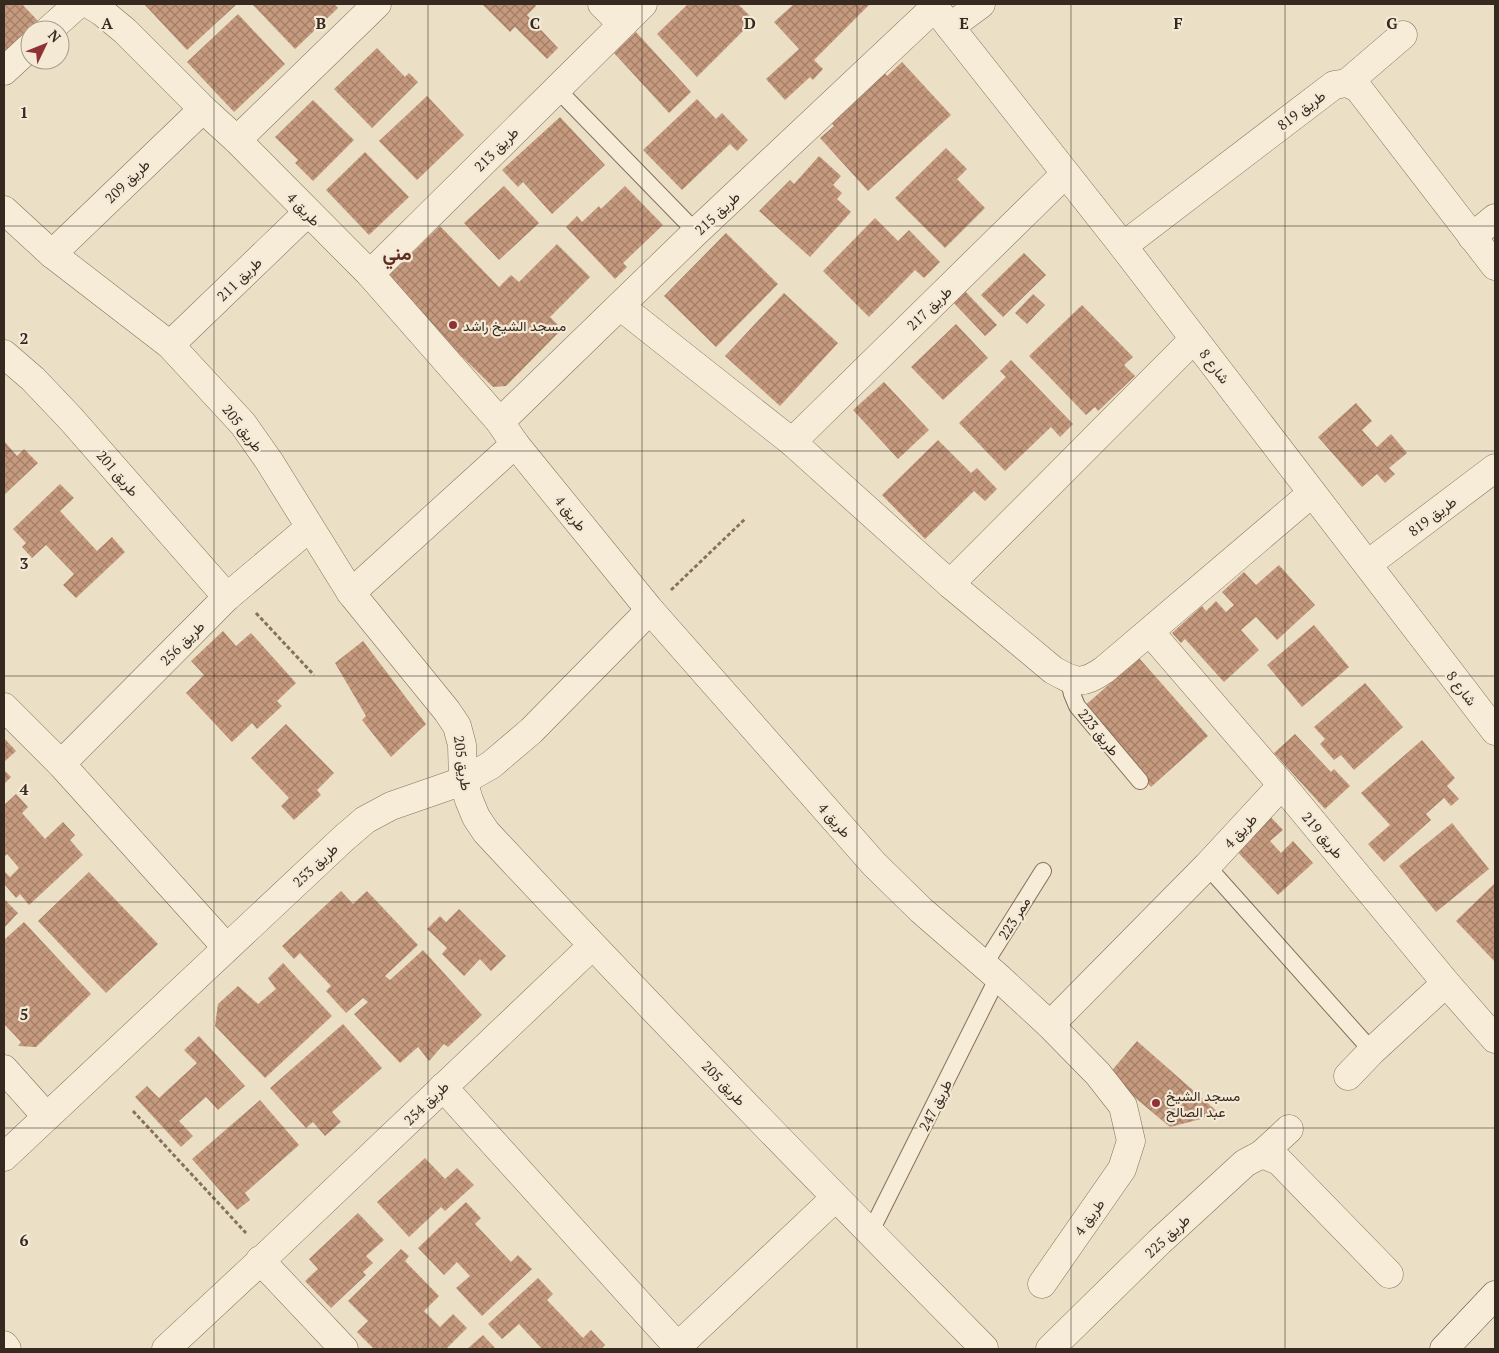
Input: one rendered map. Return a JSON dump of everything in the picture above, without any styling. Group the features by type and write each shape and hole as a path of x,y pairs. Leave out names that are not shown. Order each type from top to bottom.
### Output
{"street":[{"path":"60,20 78,4"},
{"name":"طريق 4","path":"89,4 125,31 370,274 500,422 515,444 650,610 874,864 921,910 1050,1025 1098,1074 1123,1106 1131,1141 1122,1169 1042,1284"},
{"path":"237,140 377,4"},
{"path":"602,4 622,24"},
{"name":"طريق 213","path":"370,274 643,4"},
{"name":"طريق 215","path":"500,422 696,232 939,12 981,4"},
{"name":"شارع 8","path":"939,12 1123,246 1495,731"},
{"name":"طريق 819","path":"1123,246 1334,85 1347,83 1403,35"},
{"path":"4,71 20,56"},
{"path":"1347,83 1358,88 1495,266"},
{"name":"طريق 209","path":"52,254 203,109"},
{"name":"طريق 217","path":"792,442 1065,174"},
{"name":"طريق 205","path":"4,210 52,254 170,345 243,424 269,461 351,593 447,711 457,726 462,745 463,781 476,817 486,832 592,946 835,1198 984,1348"},
{"name":"طريق 211","path":"170,345 308,212"},
{"path":"1472,237 1495,218"},
{"path":"620,306 792,442 950,584 1053,670 1079,679 1104,670 1312,493"},
{"path":"950,584 1194,339"},
{"name":"طريق 201","path":"4,354 33,380 71,420 231,594"},
{"path":"351,593 515,444"},
{"name":"طريق 819","path":"1368,564 1495,468"},
{"name":"طريق 256","path":"61,764 231,594 309,528"},
{"name":"طريق 253","path":"4,1157 226,947 365,820 391,806 463,781 491,765 531,731 650,610"},
{"name":"طريق 219","path":"1150,632 1282,785 1495,1039"},
{"path":"4,707 61,764 226,947"},
{"name":"طريق 4","path":"1050,1025 1207,866 1282,785"},
{"name":"طريق 254","path":"166,1349 592,946"},
{"path":"1348,1076 1446,982"},
{"path":"4,1069 46,1116"},
{"path":"443,1087 677,1348 835,1198"},
{"name":"طريق 225","path":"1050,1349 1159,1242 1245,1163 1262,1154 1289,1128"},
{"path":"1262,1154 1280,1161 1389,1274"},
{"path":"264,1258 344,1349"},
{"path":"1444,1349 1495,1295"},
{"path":"4,1345 7,1349"}],"lane":[{"path":"557,89 696,232"},
{"name":"طريق 223","path":"1079,679 1072,694 1077,706 1140,781"},
{"path":"1207,866 1372,1051"},
{"name":"ممر 223","path":"991,971 1043,871"},
{"name":"طريق 247","path":"870,1233 991,971"}],"path":[{"path":"650,610 745,519"},
{"path":"231,594 314,675"},
{"path":"133,1111 264,1258"}],"building":[{"path":"4,4 22,4 37,20 20,20 20,38 4,53"},
{"path":"144,4 237,4 187,50"},
{"path":"252,4 334,4 338,8 295,49"},
{"path":"482,4 534,4 536,6 527,15 558,48 547,59 515,27 510,32"},
{"path":"688,4 738,4 754,20 697,77 657,34"},
{"path":"794,4 869,5 814,60 823,69 813,80 810,77 785,100 766,79 799,49 774,22"},
{"path":"238,14 285,64 234,112 187,62"},
{"path":"636,32 691,92 669,113 614,53"},
{"path":"377,48 405,77 409,73 418,82 372,128 334,89"},
{"path":"902,62 951,115 868,191 820,138 834,126 828,119 882,70 887,76"},
{"path":"427,96 464,135 417,180 379,141"},
{"path":"697,99 716,119 722,113 748,140 737,151 730,144 682,190 643,150"},
{"path":"313,100 354,140 313,181 295,163 298,160 275,137"},
{"path":"560,117 605,165 552,214 523,182 518,187 502,170"},
{"path":"946,148 967,169 957,179 985,208 945,248 895,198"},
{"path":"365,152 409,197 369,235 326,190"},
{"path":"819,156 841,176 833,185 842,193 837,199 851,212 810,257 759,211 790,180 794,184"},
{"path":"504,186 539,223 499,260 464,223"},
{"path":"625,186 663,225 623,263 627,267 615,279 566,227 577,216 582,222 599,206 601,209"},
{"path":"875,218 898,241 909,230 940,262 924,278 915,270 869,317 823,271"},
{"path":"440,226 499,287 511,275 519,282 557,244 590,277 550,317 562,329 506,386 493,387 384,280"},
{"path":"726,233 778,284 716,347 664,296"},
{"path":"1024,253 1046,275 1003,317 981,295"},
{"path":"965,291 997,325 985,336 953,302"},
{"path":"784,293 838,343 780,406 725,356"},
{"path":"1033,294 1045,305 1027,324 1015,313"},
{"path":"1082,305 1133,357 1124,365 1135,376 1098,411 1095,407 1086,415 1029,356"},
{"path":"956,324 988,358 943,400 911,367"},
{"path":"1011,360 1073,424 1060,437 1051,427 1005,471 959,423 1006,377 1000,371"},
{"path":"884,382 929,430 898,459 853,410"},
{"path":"1356,403 1372,421 1362,430 1377,447 1391,434 1407,453 1389,468 1395,474 1385,483 1377,474 1362,487 1318,437"},
{"path":"938,440 971,473 977,468 997,489 985,501 974,491 925,539 882,495"},
{"path":"4,441 17,456 24,449 38,463 4,495"},
{"path":"60,484 74,498 60,511 97,551 112,537 125,552 76,598 63,585 74,574 46,545 32,558 22,547 26,543 13,529"},
{"path":"1279,565 1315,605 1277,640 1256,617 1241,630 1259,650 1224,682 1185,639 1181,643 1172,633 1202,606 1206,611 1216,601 1226,612 1234,605 1222,592 1244,572 1256,585"},
{"path":"1314,625 1349,667 1302,707 1267,665"},
{"path":"223,631 236,646 251,633 296,683 277,701 282,706 257,729 252,723 232,742 186,693 204,675 191,661"},
{"path":"363,641 426,724 391,757 362,720 366,716 335,663"},
{"path":"1139,658 1208,736 1151,787 1081,709"},
{"path":"1365,683 1403,727 1354,770 1341,755 1334,760 1320,744 1325,739 1314,727"},
{"path":"286,724 334,773 317,790 321,795 294,820 281,806 289,798 251,758"},
{"path":"1295,734 1331,772 1334,769 1350,786 1325,809 1274,753"},
{"path":"4,738 16,751 4,762"},
{"path":"1422,740 1455,778 1447,786 1459,799 1451,806 1444,798 1426,814 1431,820 1384,862 1368,844 1390,825 1361,793"},
{"path":"4,770 11,777 4,784"},
{"path":"16,794 28,807 22,813 45,839 63,822 75,835 70,840 83,855 29,905 20,894 16,898 4,884 4,871 10,877 19,868 7,854 4,857 4,805"},
{"path":"1267,813 1283,830 1270,841 1281,853 1293,841 1313,863 1278,895 1231,845"},
{"path":"1452,823 1489,869 1436,912 1399,866"},
{"path":"89,872 158,944 106,993 38,921"},
{"path":"1495,883 1495,962 1456,921"},
{"path":"341,891 353,904 367,891 418,945 385,976 390,980 423,950 482,1015 448,1047 444,1044 429,1061 418,1047 400,1063 354,1014 368,1002 363,998 346,1013 326,991 331,986 300,953 294,959 282,946"},
{"path":"4,899 18,913 4,928"},
{"path":"459,909 506,956 491,971 480,959 464,976 442,954 447,948 427,929 440,916 446,922"},
{"path":"24,922 91,994 36,1047 18,1046 21,1042 4,1024 4,940"},
{"path":"283,963 332,1016 265,1078 215,1026 218,1004 238,986 258,1004 276,989 268,978"},
{"path":"343,1024 382,1068 332,1112 341,1122 325,1136 313,1122 306,1128 270,1088"},
{"path":"199,1036 245,1086 218,1110 206,1097 179,1121 193,1136 181,1147 135,1097 147,1086 159,1098 197,1063 184,1050"},
{"path":"1137,1041 1220,1114 1170,1127 1108,1075"},
{"path":"260,1100 299,1145 245,1193 250,1200 237,1210 192,1159"},
{"path":"425,1158 445,1179 457,1168 474,1185 445,1211 441,1207 409,1237 377,1202"},
{"path":"466,1202 481,1218 475,1224 511,1262 518,1255 532,1269 482,1316 456,1288 470,1276 457,1262 444,1275 418,1248"},
{"path":"358,1213 384,1240 366,1256 373,1263 363,1272 366,1275 331,1308 305,1281 318,1269 309,1259"},
{"path":"401,1249 409,1256 405,1261 439,1296 424,1311 440,1327 453,1314 467,1328 446,1349 372,1349 357,1332 368,1321 348,1301"},
{"path":"538,1278 553,1294 547,1300 583,1338 591,1330 605,1345 601,1349 542,1349 519,1324 502,1339 488,1324"},
{"path":"483,1335 496,1349 467,1349"}],"place":[{"name":"مسجد الشيخ راشد","path":"453,325"},
{"name":"مسجد الشيخ عبد الصالح","path":"1156,1103"}],"district":[{"name":"مني","path":"397,252"}]}
